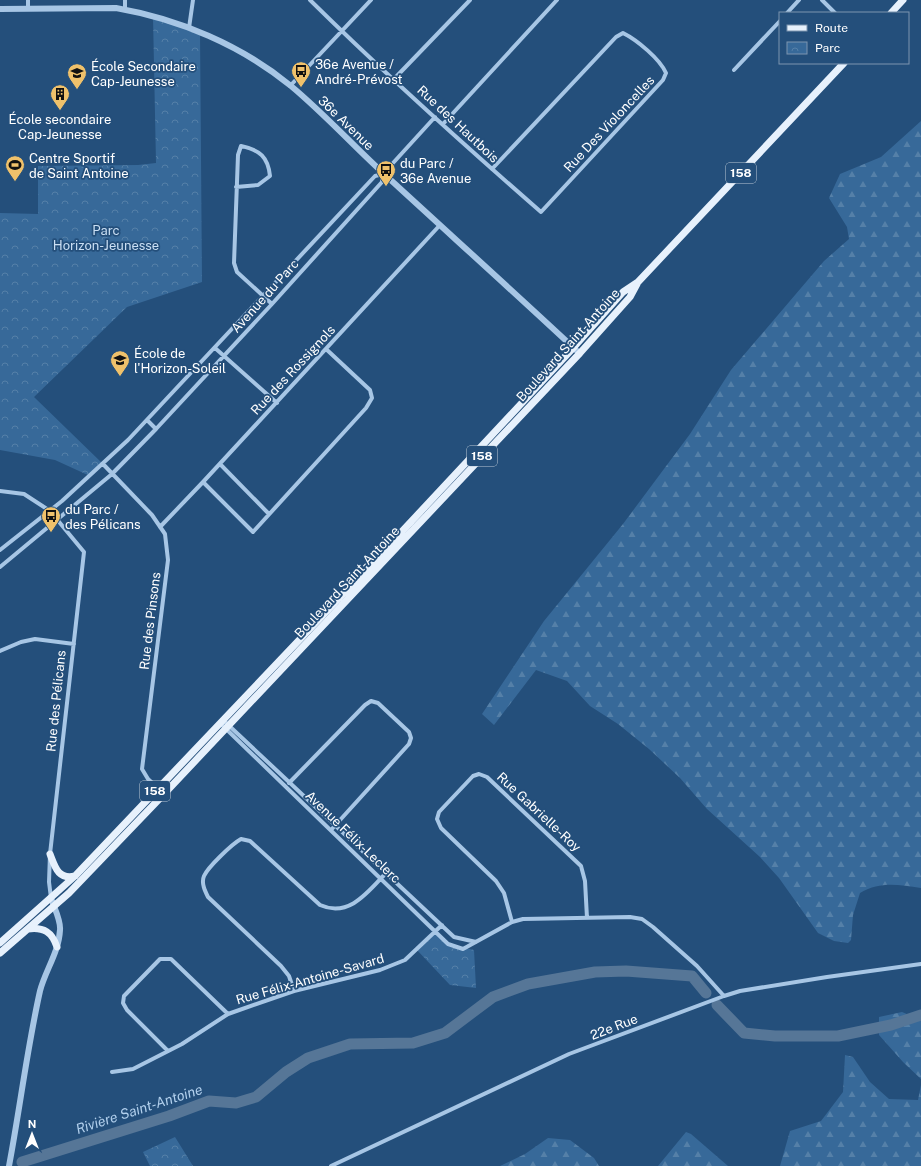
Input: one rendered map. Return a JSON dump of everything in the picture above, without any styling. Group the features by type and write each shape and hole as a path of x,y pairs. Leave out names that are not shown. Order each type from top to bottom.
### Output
{"main road":[{"path":"892,12 903,0"},
{"name":"Boulevard Saint-Antoine","path":"54,906 69,893 164,794 225,725 623,292 638,282 843,64"},
{"name":"Boulevard Saint-Antoine","path":"75,876 157,788 225,725 580,353 630,297 638,282"},
{"path":"50,854 56,869 62,875 68,878 75,876"},
{"name":"158","path":"0,943 75,876"},
{"name":"158","path":"0,953 54,906"},
{"path":"28,928 39,927 48,931 54,937 56,947"}],"street":[{"path":"28,0 28,8"},
{"path":"125,0 125,10"},
{"path":"189,28 193,0"},
{"name":"Rue des Hautbois","path":"310,0 435,117 541,212"},
{"path":"290,86 371,0"},
{"path":"394,79 470,0"},
{"path":"443,124 557,0"},
{"path":"788,12 799,0"},
{"path":"822,0 834,12"},
{"name":"36e Avenue","path":"0,9 28,8 125,10 179,24 249,56 290,86 383,174 580,353"},
{"path":"734,70 779,22"},
{"name":"Rue Des Violoncelles","path":"492,169 616,37 623,33 631,37 663,66 666,73 663,80 541,212"},
{"name":"Avenue du Parc","path":"0,550 50,511 103,464 215,348 375,176 383,174 435,117"},
{"path":"236,187 258,185 270,176 268,164 262,155 250,148 242,146 238,155 236,187 234,263 237,272 272,304"},
{"name":"Avenue du Parc","path":"0,567 112,474 156,429 272,304 382,182 383,174"},
{"name":"Rue des Rossignols","path":"160,527 277,403 440,225"},
{"path":"215,348 223,357 277,403"},
{"path":"203,482 253,532 366,408 372,398 370,390 326,349"},
{"path":"147,420 156,429"},
{"name":"Rue des Pinsons","path":"103,464 152,515 165,534 168,560 142,769 148,780 164,794"},
{"path":"220,464 269,514"},
{"name":"Rue des Pélicans","path":"0,491 24,494 50,511 84,552 50,854 49,882 51,898 54,906"},
{"path":"0,651 21,642 35,640 74,644"},
{"path":"286,786 365,705 371,701 378,703 409,732 411,738 410,744 331,830"},
{"name":"Avenue Félix-Leclerc","path":"225,725 290,781 454,937 476,942"},
{"name":"Avenue Félix-Leclerc","path":"225,725 448,944 463,949 512,922 523,919 642,919 653,926 697,966 724,996"},
{"name":"Rue Gabrielle-Roy","path":"512,922 504,894 496,881 441,828 437,819 439,812 473,776 479,774 487,777 580,866 585,881 587,918"},
{"path":"294,991 289,976 281,966 208,897 203,884 204,876 231,844 241,838 250,841 320,905 331,910 347,907 360,900 386,873"},
{"path":"9,1166 36,1009 41,988 56,947 60,930 54,906"},
{"name":"Rue Félix-Antoine-Savard","path":"112,1072 133,1069 168,1051 228,1014 294,991 380,970 405,960 442,925"},
{"path":"168,1051 127,1010 123,1003 124,996 160,959 171,959 228,1014"},
{"name":"22e Rue","path":"331,1166 569,1054 724,996 740,991 820,978 921,964"}],"green space":[{"name":"Parc Horizon-Jeunesse","path":"153,16 200,33 202,282 127,307 34,397 103,464 90,476 55,460 0,450 0,213 38,214 38,166 138,165 156,163"},
{"path":"921,121 921,888 882,885 860,893 853,915 851,940 848,943 834,941 818,933 779,878 760,857 707,809 680,778 649,749 618,724 590,706 567,681 536,670 494,725 482,714 544,621 623,524 690,434 731,370 824,261 849,239 847,227 829,198 840,174 881,157"},
{"path":"435,931 448,944 474,950 476,988 450,985 416,949"},
{"path":"902,1012 921,1020 921,1079 903,1062 879,1035 879,1017"},
{"path":"845,1055 853,1057 870,1082 889,1099 918,1100 921,1085 921,1166 780,1166 790,1131 821,1121 843,1092"},
{"path":"686,1132 691,1134 728,1166 658,1166"},
{"path":"175,1137 193,1166 150,1166 143,1152"},
{"path":"548,1138 570,1140 594,1158 599,1166 500,1166 525,1154"}],"waterway":[{"name":"Rivière Saint-Antoine","path":"22,1162 169,1116 209,1101 236,1103 256,1097 286,1072 308,1058 350,1044 413,1043 445,1033 493,997 528,984 595,972 626,971 692,976 706,993"},
{"name":"Rivière Saint-Antoine","path":"717,1005 744,1033 775,1036 838,1036 891,1025 921,1015"}],"place":[{"name":"36e Avenue / André-Prévost","path":"301,88"},
{"name":"École Secondaire Cap-Jeunesse","path":"77,90"},
{"name":"École secondaire Cap-Jeunesse","path":"60,111"},
{"name":"Centre Sportif de Saint Antoine","path":"15,182"},
{"name":"du Parc / 36e Avenue","path":"386,187"},
{"name":"École de l'Horizon-Soleil","path":"120,377"},
{"name":"du Parc / des Pélicans","path":"51,533"}]}
